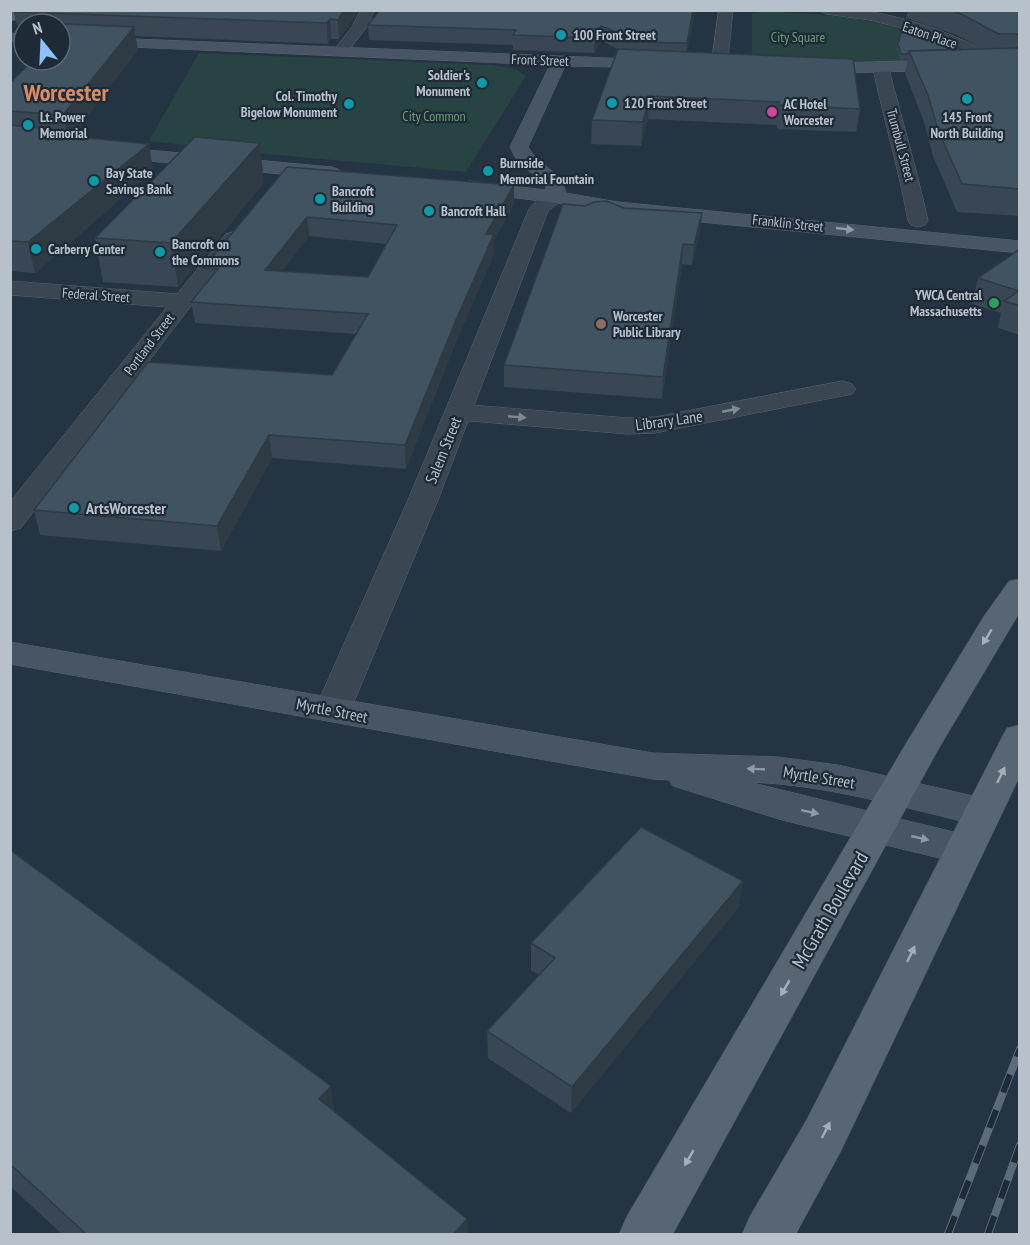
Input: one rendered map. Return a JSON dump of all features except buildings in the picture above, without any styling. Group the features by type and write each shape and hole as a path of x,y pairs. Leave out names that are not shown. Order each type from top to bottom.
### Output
{"main road":[{"path":"10,17 17,10"},
{"name":"Front Street","path":"72,40 677,66"},
{"path":"557,197 554,182 524,157 519,147 559,61"},
{"path":"794,69 881,69 993,66 1020,63"},
{"path":"699,67 725,68"},
{"path":"84,150 346,174"},
{"name":"Franklin Street","path":"453,186 557,197 618,207 1020,247"},
{"name":"Franklin Street","path":"557,197 628,197 714,201 1020,231"},
{"name":"McGrath Boulevard","path":"645,1234 886,810 1000,615 1020,588"},
{"name":"Myrtle Street","path":"10,653 653,766 759,800 886,810 973,830"},
{"path":"768,1234 824,1134 1020,737"}],"street":[{"path":"341,51 359,28 368,10"},
{"path":"725,68 726,10"},
{"name":"Eaton Place","path":"826,10 871,17 930,32 974,51 993,66"},
{"name":"Trumbull Street","path":"881,69 903,162 910,180 918,221"},
{"path":"274,187 290,168"},
{"name":"Salem Street","path":"333,709 458,412 539,209 546,202 557,197"},
{"name":"Portland Street","path":"10,522 181,301 246,222"},
{"name":"Federal Street","path":"10,288 181,301"},
{"name":"Library Lane","path":"458,412 628,426 655,425 843,389"}],"green space":[{"name":"City Square","path":"761,11 858,19 878,23 911,34 949,59 852,62 752,57 752,13"},
{"name":"City Common","path":"199,53 493,65 516,69 526,76 466,172 149,141"}],"railway":[{"path":"948,1234 1020,1049"},
{"path":"988,1234 1020,1145"}],"place":[{"name":"100 Front Street","path":"561,35"},
{"name":"Soldier's Monument","path":"482,83"},
{"name":"145 Front North Building","path":"967,99"},
{"name":"120 Front Street","path":"612,103"},
{"name":"Col. Timothy Bigelow Monument","path":"349,104"},
{"name":"AC Hotel Worcester","path":"772,112"},
{"name":"Lt. Power Memorial","path":"28,125"},
{"name":"Burnside Memorial Fountain","path":"488,171"},
{"name":"Bay State Savings Bank","path":"94,181"},
{"name":"Bancroft Building","path":"320,199"},
{"name":"Bancroft Hall","path":"429,211"},
{"name":"Carberry Center","path":"36,249"},
{"name":"Bancroft on the Commons","path":"160,252"},
{"name":"YWCA Central Massachusetts","path":"994,303"},
{"name":"Worcester Public Library","path":"601,324"},
{"name":"ArtsWorcester","path":"74,508"}],"district":[{"name":"Worcester","path":"66,92"}]}
